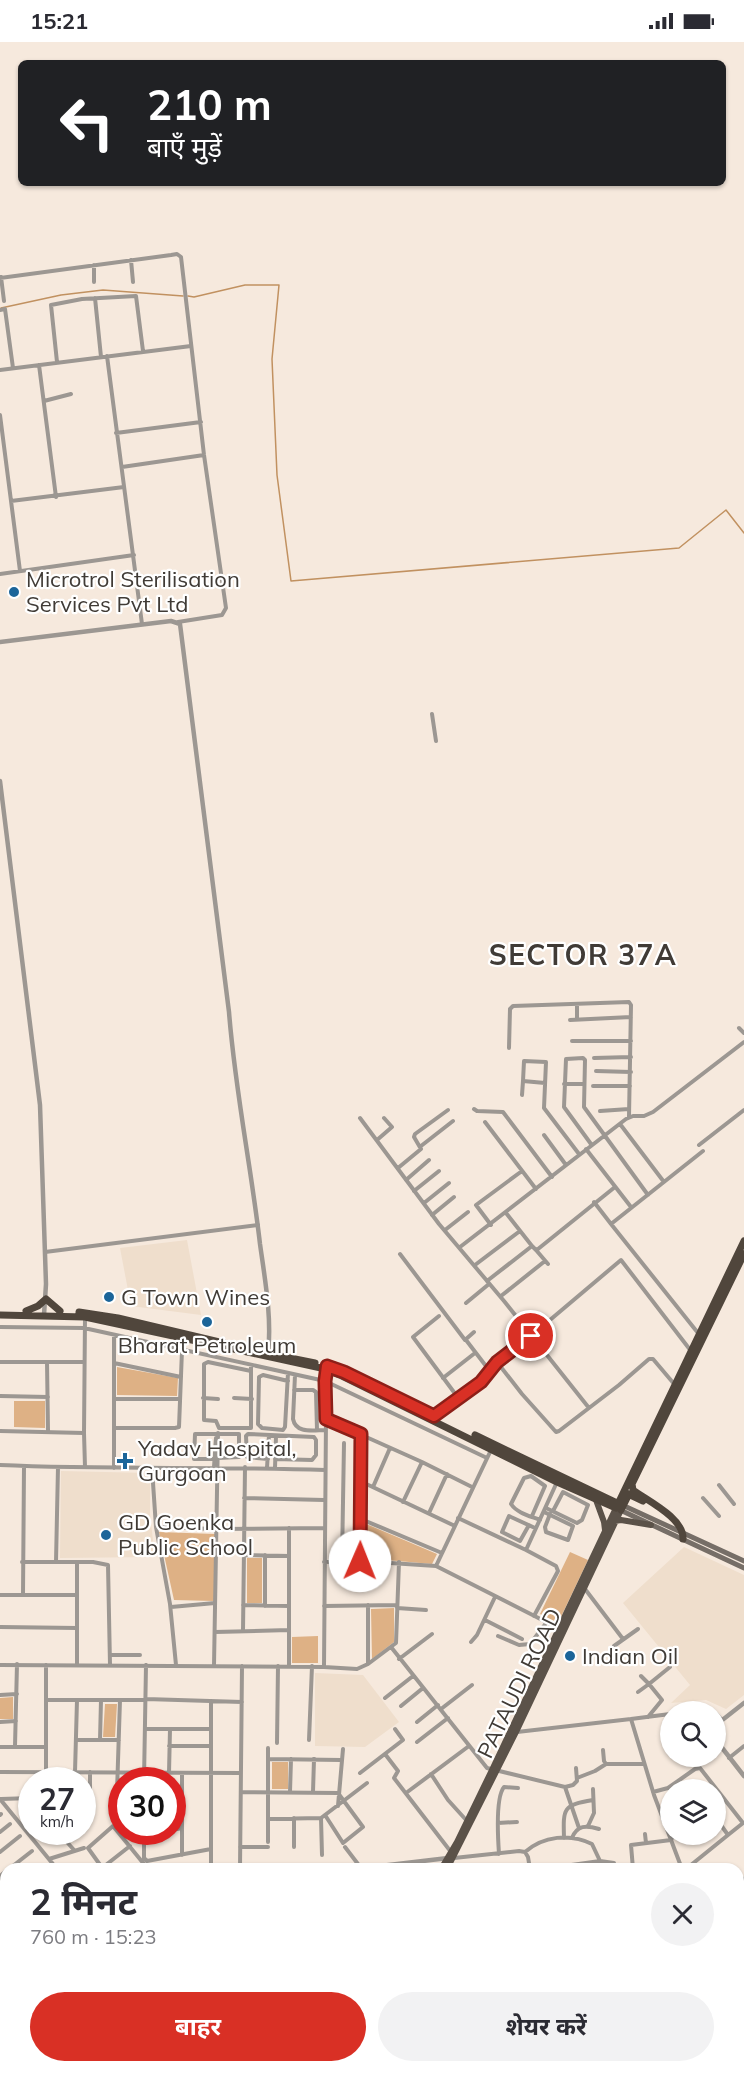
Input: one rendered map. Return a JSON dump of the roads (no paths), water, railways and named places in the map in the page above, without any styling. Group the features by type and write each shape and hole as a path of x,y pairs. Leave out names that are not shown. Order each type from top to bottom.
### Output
{"highway":[{"path":"683,1536 675,1520 633,1490 632,1484 744,1241"},
{"path":"620,1507 691,1351 744,1254"},
{"path":"26,1311 38,1306 45,1299 60,1311"},
{"path":"0,1313 26,1311 117,1321 344,1372 380,1392 620,1507"},
{"path":"0,1313 60,1311 93,1313 117,1321 327,1368"},
{"path":"380,1392 434,1416 557,1482 596,1500 620,1507"},
{"path":"626,1493 651,1504"}],"main road":[{"path":"596,1500 605,1531"},
{"name":"PATAUDI ROAD","path":"562,1629 585,1589 620,1507"},
{"path":"620,1507 651,1525 683,1536 744,1568"},
{"path":"446,1863 469,1822 514,1731 605,1531 620,1507"},
{"path":"620,1507 744,1561"},
{"path":"615,1521 651,1525"},
{"path":"449,1863 451,1856"}],"street":[{"path":"0,642 142,624 178,622 222,615 226,610 204,455 180,256 171,255 1,277 4,301"},
{"path":"131,260 133,282"},
{"path":"94,265 94,282"},
{"path":"57,362 51,305 61,302 136,296 144,351"},
{"path":"95,298 100,357"},
{"path":"0,310 5,309 13,368"},
{"path":"0,370 191,346"},
{"path":"107,356 142,624"},
{"path":"39,365 56,496"},
{"path":"44,401 71,394"},
{"path":"0,415 20,571"},
{"path":"116,433 201,422"},
{"path":"122,467 204,455"},
{"path":"11,501 124,487"},
{"path":"0,574 134,555"},
{"path":"178,622 228,1001 232,1050 267,1287 268,1354"},
{"path":"432,714 436,741"},
{"path":"0,782 2,820 40,1105 45,1252 44,1313"},
{"path":"509,1048 511,1007 629,1002 631,1005 629,1117"},
{"path":"577,1004 578,1019"},
{"path":"570,1020 631,1017"},
{"path":"739,1028 744,1033"},
{"path":"572,1041 631,1041"},
{"path":"460,1247 536,1190 591,1144 629,1117 645,1116 653,1112 744,1042"},
{"path":"591,1144 564,1107 565,1060 583,1058 585,1061 584,1107 648,1195"},
{"path":"594,1058 631,1058"},
{"path":"522,1095 525,1060 546,1062 544,1108 579,1154"},
{"path":"596,1071 631,1072"},
{"path":"523,1082 545,1083"},
{"path":"564,1084 584,1084"},
{"path":"593,1086 630,1086"},
{"path":"474,1109 500,1111 505,1114 552,1177"},
{"path":"600,1111 629,1109"},
{"path":"421,1146 414,1137 415,1134 448,1110"},
{"path":"699,1145 744,1110"},
{"path":"360,1118 432,1215 501,1296 589,1408"},
{"path":"377,1140 392,1127 384,1118"},
{"path":"398,1168 453,1121"},
{"path":"485,1122 536,1190"},
{"path":"620,1124 664,1182"},
{"path":"544,1135 566,1165"},
{"path":"586,1149 631,1207"},
{"path":"611,1224 703,1151"},
{"path":"406,1179 429,1161"},
{"path":"414,1191 439,1171"},
{"path":"491,1225 476,1204 522,1171"},
{"path":"424,1203 448,1183"},
{"path":"466,1303 488,1282 615,1187"},
{"path":"432,1215 454,1197"},
{"path":"594,1202 701,1336"},
{"path":"445,1230 468,1212"},
{"path":"501,1296 547,1262 506,1213"},
{"path":"45,1252 258,1225"},
{"path":"475,1265 520,1231"},
{"path":"400,1254 489,1370"},
{"path":"434,1416 481,1382 497,1362 621,1260 691,1351"},
{"path":"440,1316 413,1337 459,1399"},
{"path":"85,1317 85,1467"},
{"path":"0,1327 84,1328 325,1381 487,1458"},
{"path":"465,1340 474,1332"},
{"path":"114,1335 114,1468"},
{"path":"114,1428 178,1428 182,1350"},
{"path":"443,1378 476,1353"},
{"path":"497,1362 553,1430 559,1431 649,1359 653,1359 675,1385"},
{"path":"0,1362 84,1362"},
{"path":"47,1362 48,1431"},
{"path":"114,1363 181,1377"},
{"path":"251,1365 252,1427 246,1429 219,1428 216,1421 204,1420 203,1366 205,1363 251,1371"},
{"path":"324,1666 325,1381 327,1368"},
{"path":"288,1373 288,1381 285,1428 283,1430 262,1428 258,1424 259,1377 263,1375 288,1381"},
{"path":"295,1375 293,1419 296,1427 299,1430 326,1430"},
{"path":"294,1390 316,1392 317,1430"},
{"path":"0,1396 48,1397"},
{"path":"203,1398 218,1399"},
{"path":"234,1398 252,1399"},
{"path":"114,1400 180,1399"},
{"path":"326,1419 472,1487"},
{"path":"0,1431 84,1433"},
{"path":"197,1433 238,1434 240,1446 238,1458 216,1459 194,1459 194,1435 197,1433"},
{"path":"214,1666 217,1433"},
{"path":"268,1460 247,1457 245,1439 248,1434 314,1437 316,1440 316,1455 312,1460 275,1459"},
{"path":"360,1561 361,1434"},
{"path":"267,1468 268,1435"},
{"path":"275,1468 276,1436"},
{"path":"342,1561 344,1443"},
{"path":"436,1566 492,1446"},
{"path":"373,1488 390,1448"},
{"path":"403,1502 422,1462"},
{"path":"0,1465 325,1470"},
{"path":"23,1595 24,1466"},
{"path":"56,1562 58,1467"},
{"path":"243,1631 245,1467"},
{"path":"152,1468 156,1527 171,1607 176,1665"},
{"path":"429,1513 447,1474"},
{"path":"532,1516 545,1486 531,1476 524,1478 511,1504 515,1509 540,1520"},
{"path":"360,1481 455,1526"},
{"path":"526,1550 557,1482"},
{"path":"719,1485 734,1504"},
{"path":"545,1510 552,1512 576,1523 582,1520 588,1505 563,1492 552,1512 545,1527 546,1532 568,1540 573,1526 552,1512"},
{"path":"244,1498 324,1500"},
{"path":"703,1498 719,1516"},
{"path":"529,1525 520,1541 502,1530 509,1516 529,1525 535,1528"},
{"path":"458,1518 556,1566 558,1571 534,1616"},
{"path":"360,1519 442,1553"},
{"path":"156,1527 324,1528"},
{"path":"289,1528 289,1666"},
{"path":"244,1555 290,1556"},
{"path":"265,1555 265,1606"},
{"path":"22,1562 106,1563 109,1566 110,1665"},
{"path":"76,1562 77,1665"},
{"path":"324,1562 399,1562 436,1566 562,1629"},
{"path":"0,1665 324,1666 357,1669 396,1644 399,1562"},
{"path":"585,1589 623,1640"},
{"path":"0,1595 77,1595"},
{"path":"471,1642 485,1620 495,1597"},
{"path":"171,1607 215,1603"},
{"path":"243,1605 289,1606"},
{"path":"368,1605 368,1664"},
{"path":"324,1606 397,1606 426,1610"},
{"path":"485,1620 522,1638"},
{"path":"498,1636 519,1645 530,1644 547,1622"},
{"path":"0,1627 77,1628"},
{"path":"614,1646 639,1629"},
{"path":"215,1632 289,1630"},
{"path":"399,1659 432,1634"},
{"path":"391,1647 485,1766 494,1771 565,1787 573,1785 577,1778 576,1768"},
{"path":"110,1655 140,1655"},
{"path":"15,1746 17,1664"},
{"path":"46,1665 46,1767"},
{"path":"144,1767 146,1665"},
{"path":"240,1863 242,1666"},
{"path":"277,1743 278,1666"},
{"path":"309,1740 312,1666"},
{"path":"638,1692 670,1667"},
{"path":"385,1698 413,1676"},
{"path":"641,1676 662,1700 648,1717"},
{"path":"417,1722 472,1684"},
{"path":"401,1706 423,1688"},
{"path":"0,1695 17,1694"},
{"path":"46,1700 242,1702"},
{"path":"75,1767 77,1700"},
{"path":"100,1740 101,1700"},
{"path":"118,1767 120,1700"},
{"path":"211,1701 211,1863"},
{"path":"726,1717 744,1702"},
{"path":"514,1731 660,1715"},
{"path":"417,1742 448,1718"},
{"path":"631,1719 660,1811"},
{"path":"0,1722 16,1721"},
{"path":"145,1729 211,1729"},
{"path":"169,1767 170,1729"},
{"path":"360,1773 404,1740 395,1729"},
{"path":"76,1740 119,1740"},
{"path":"169,1746 211,1746"},
{"path":"406,1793 469,1746"},
{"path":"729,1758 744,1746"},
{"path":"0,1747 46,1747"},
{"path":"240,1847 268,1844 268,1748"},
{"path":"338,1806 343,1749"},
{"path":"603,1750 606,1764"},
{"path":"385,1754 398,1771 394,1778 451,1856"},
{"path":"726,1754 744,1776"},
{"path":"269,1759 341,1760"},
{"path":"290,1792 291,1759"},
{"path":"313,1792 314,1759"},
{"path":"577,1778 606,1764 644,1764"},
{"path":"653,1792 668,1788 695,1769 700,1768 743,1822 692,1863"},
{"path":"0,1772 18,1772"},
{"path":"186,1773 241,1773"},
{"path":"431,1774 460,1816 469,1822"},
{"path":"268,1819 323,1817 367,1783"},
{"path":"565,1787 579,1828"},
{"path":"499,1854 498,1823 502,1788 518,1788"},
{"path":"588,1826 594,1816 593,1789"},
{"path":"241,1792 338,1793"},
{"path":"323,1817 343,1842 362,1829 363,1825 338,1793"},
{"path":"18,1798 0,1799 18,1821"},
{"path":"564,1838 563,1814 571,1804 593,1800"},
{"path":"322,1855 323,1817"},
{"path":"294,1818 294,1847"},
{"path":"498,1823 517,1822"},
{"path":"0,1832 10,1824"},
{"path":"99,1863 88,1848 113,1826 143,1863"},
{"path":"572,1838 575,1830 579,1828 588,1826 599,1830"},
{"path":"645,1834 646,1843"},
{"path":"0,1852 18,1838"},
{"path":"398,1863 451,1856 525,1852 540,1841 564,1838 592,1844 600,1861"},
{"path":"632,1863 631,1845 660,1841"},
{"path":"38,1845 52,1863"},
{"path":"70,1845 74,1850"},
{"path":"144,1845 145,1860 211,1849"},
{"path":"182,1845 182,1855"},
{"path":"673,1845 681,1863"},
{"path":"109,1863 130,1846"},
{"path":"345,1847 357,1863"},
{"path":"49,1859 84,1848"},
{"path":"17,1863 32,1851"},
{"path":"525,1852 529,1863"},
{"path":"586,1863 600,1861 614,1863"}],"waterway":[{"path":"188,296 194,297 245,285 279,285 272,359 277,475 291,581 679,548 726,510 744,533"},
{"path":"1,308 61,295 103,290 183,296"}],"place":[{"name":"Microtrol Sterilisation Services Pvt Ltd","path":"14,592"},
{"name":"G Town Wines","path":"109,1297"},
{"name":"Bharat Petroleum","path":"207,1322"},
{"name":"Yadav Hospital, Gurgoan","path":"125,1461"},
{"name":"GD Goenka Public School","path":"106,1535"},
{"name":"Indian Oil","path":"570,1656"}],"district":[{"name":"SECTOR 37A","path":"583,955"}]}
